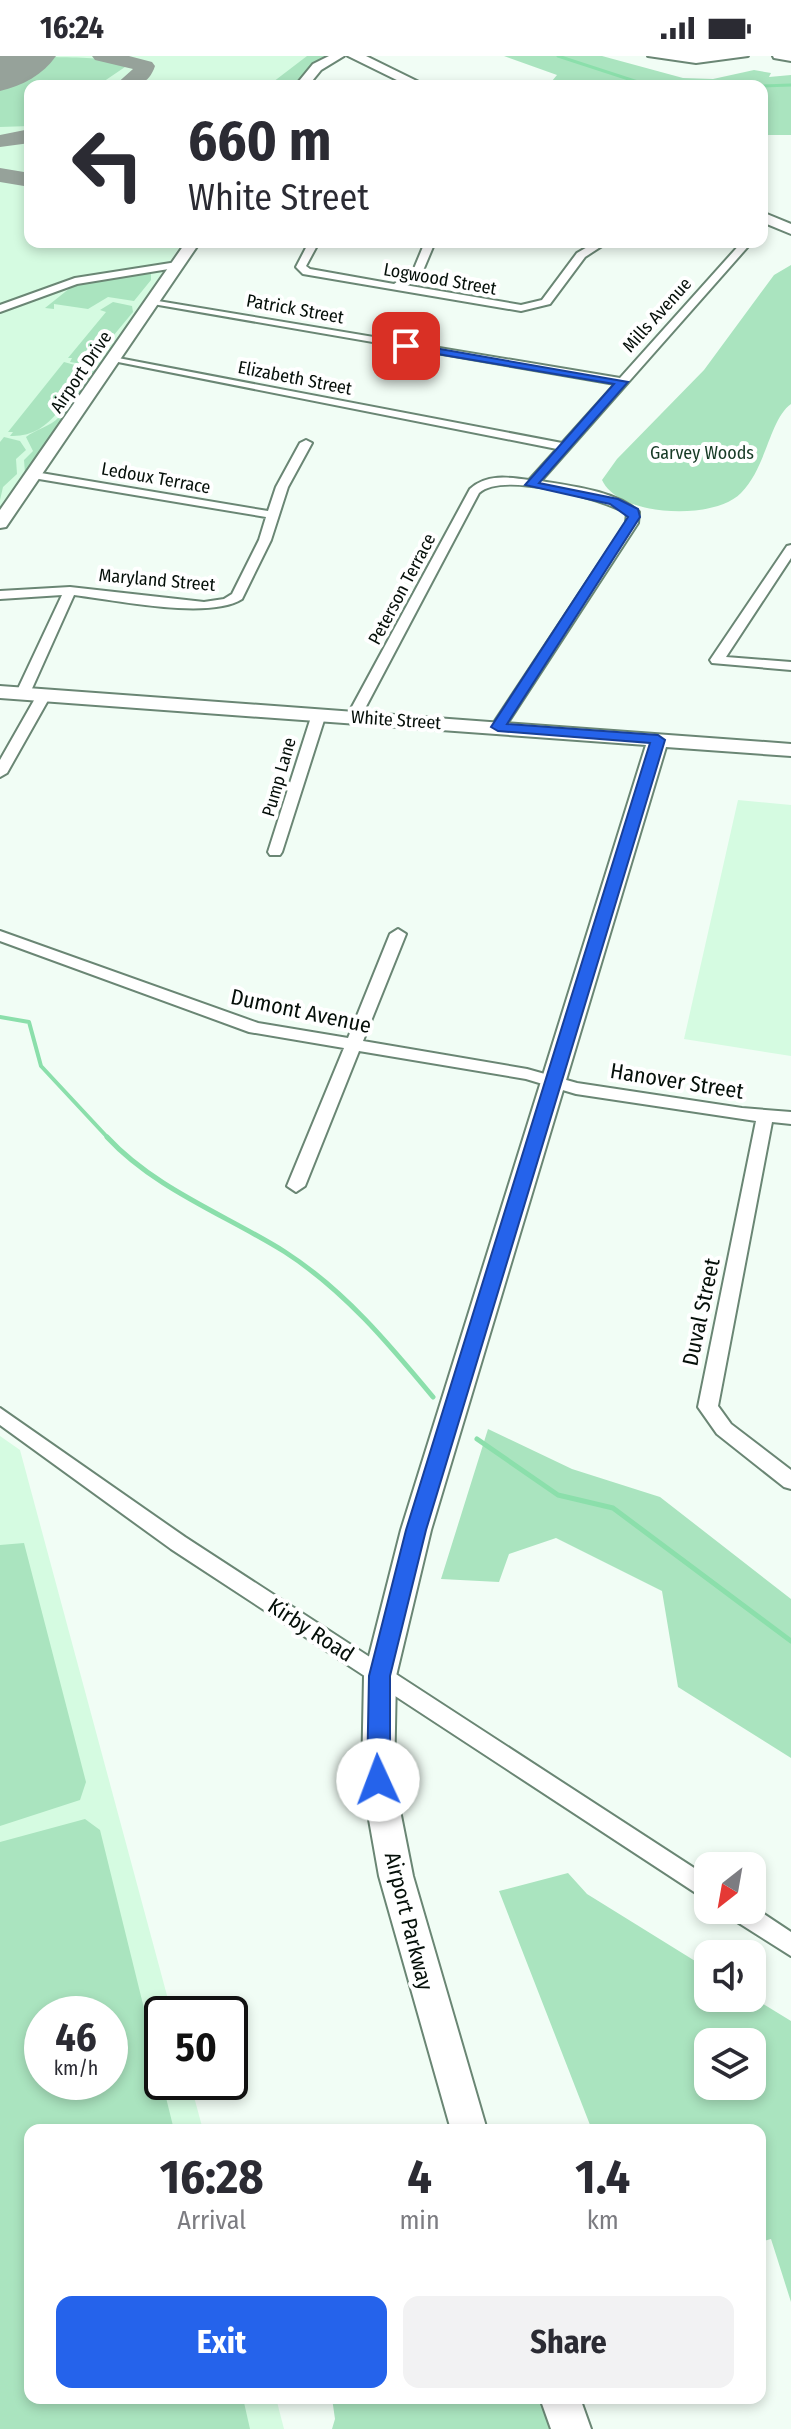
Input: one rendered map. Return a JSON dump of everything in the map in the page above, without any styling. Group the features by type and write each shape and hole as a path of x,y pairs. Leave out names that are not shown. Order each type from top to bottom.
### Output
{"main road":[{"path":"306,80 338,56"},
{"path":"313,72 354,56 407,80"},
{"path":"768,222 791,229"},
{"name":"Airport Drive","path":"0,523 189,248"},
{"name":"White Street","path":"0,692 791,750"},
{"name":"Airport Parkway","path":"467,2124 421,1973 396,1876 378,1780 380,1676 416,1530 658,740"},
{"path":"562,2404 571,2429"}],"street":[{"path":"652,56 696,60 744,56"},
{"path":"777,56 791,58"},
{"name":"Logwood Street","path":"311,248 302,266 305,271 516,307 536,306 548,300 581,255 593,248"},
{"path":"396,287 417,273 427,248"},
{"path":"581,255 582,248"},
{"name":"Mills Avenue","path":"531,485 742,248"},
{"path":"0,309 75,281 177,265"},
{"name":"Patrick Street","path":"152,303 622,382"},
{"name":"Elizabeth Street","path":"113,360 565,447"},
{"name":"Maryland Street","path":"0,595 70,591 204,606 228,602 238,593 265,540 282,487 306,443"},
{"name":"Ledoux Terrace","path":"33,474 273,515"},
{"name":"Peterson Terrace","path":"354,716 474,492 487,482 531,485"},
{"path":"498,727 632,523 633,512 603,498 531,485"},
{"path":"791,549 717,660 791,666"},
{"path":"23,693 70,591"},
{"path":"0,773 44,695"},
{"name":"Pump Lane","path":"275,852 319,714"},
{"path":"296,1186 398,934"},
{"name":"Dumont Avenue","path":"0,936 243,1025 556,1081"},
{"name":"Hanover Street","path":"556,1081 576,1088 791,1118"},
{"name":"Duval Street","path":"765,1116 708,1407 724,1429 791,1481"},
{"name":"Kirby Road","path":"0,1415 178,1543 694,1881"},
{"path":"760,1924 791,1945"}],"shaded area":[{"path":"0,56 332,56 303,80 24,80 24,248 179,248 0,512"},
{"path":"738,800 791,805 791,1056 684,1039"},
{"path":"0,1436 20,1450 167,1996 144,1996 144,2100 195,2100 201,2124 24,2124 24,2404 278,2404 284,2429 0,2429"}],"green space":[{"path":"307,56 332,56 303,80 276,80"},
{"path":"504,56 602,56 683,78 713,79 754,70 771,73 769,77 791,75 791,135 768,135 768,80 553,80 557,75"},
{"path":"55,57 101,59 125,67 106,80 24,80 24,126 0,127 0,89"},
{"name":"Garvey Woods","path":"791,265 791,404 778,421 750,482 728,502 690,511 646,508 627,502 612,492 602,480 617,459 704,370 774,275"},
{"path":"151,273 151,280 134,301 108,297 88,309 54,304 54,309 45,308 75,284"},
{"path":"113,302 132,306 133,312 89,365 70,362 72,358 68,358 106,312 100,310"},
{"path":"64,362 86,368 57,413 37,430 10,436 13,432 8,432"},
{"path":"90,369 99,369 0,512 0,506 25,473 24,460 33,451 26,437 59,417"},
{"path":"4,437 20,441 26,450 16,459 17,474 3,487 0,500 0,442"},
{"path":"488,1429 572,1469 660,1497 791,1599 791,1758 678,1687 662,1591 556,1538 509,1554 499,1582 441,1579"},
{"path":"24,1543 86,1782 80,1800 0,1826 0,1545"},
{"path":"85,1819 100,1830 144,2008 144,2100 167,2100 173,2124 24,2124 24,2404 244,2404 250,2429 0,2429 0,1842"},
{"path":"568,1873 587,1894 694,1960 694,2012 766,2012 766,2006 791,2021 791,2302 771,2239 766,2240 766,2124 590,2124 499,1891"},
{"path":"333,2404 544,2404 554,2429 332,2429 335,2419"}],"waterway":[{"path":"558,56 632,80"},
{"path":"768,86 791,85"},
{"path":"0,1017 29,1022 41,1066 108,1138"},
{"path":"108,1138 147,1172 285,1252 327,1283 365,1319 433,1397"},
{"path":"477,1439 558,1495 613,1508 791,1641"}],"taxiway":[{"path":"27,59 32,56"},
{"path":"102,56 145,66 142,74 134,80"},
{"path":"3,141 24,137"},
{"path":"0,175 24,179"}],"runway":[{"path":"0,76 31,56"}],"route":[{"path":"378,1780 380,1676 416,1530 498,1271 658,740 498,727 632,523 633,512 614,501 531,485 622,382 406,346"}]}
